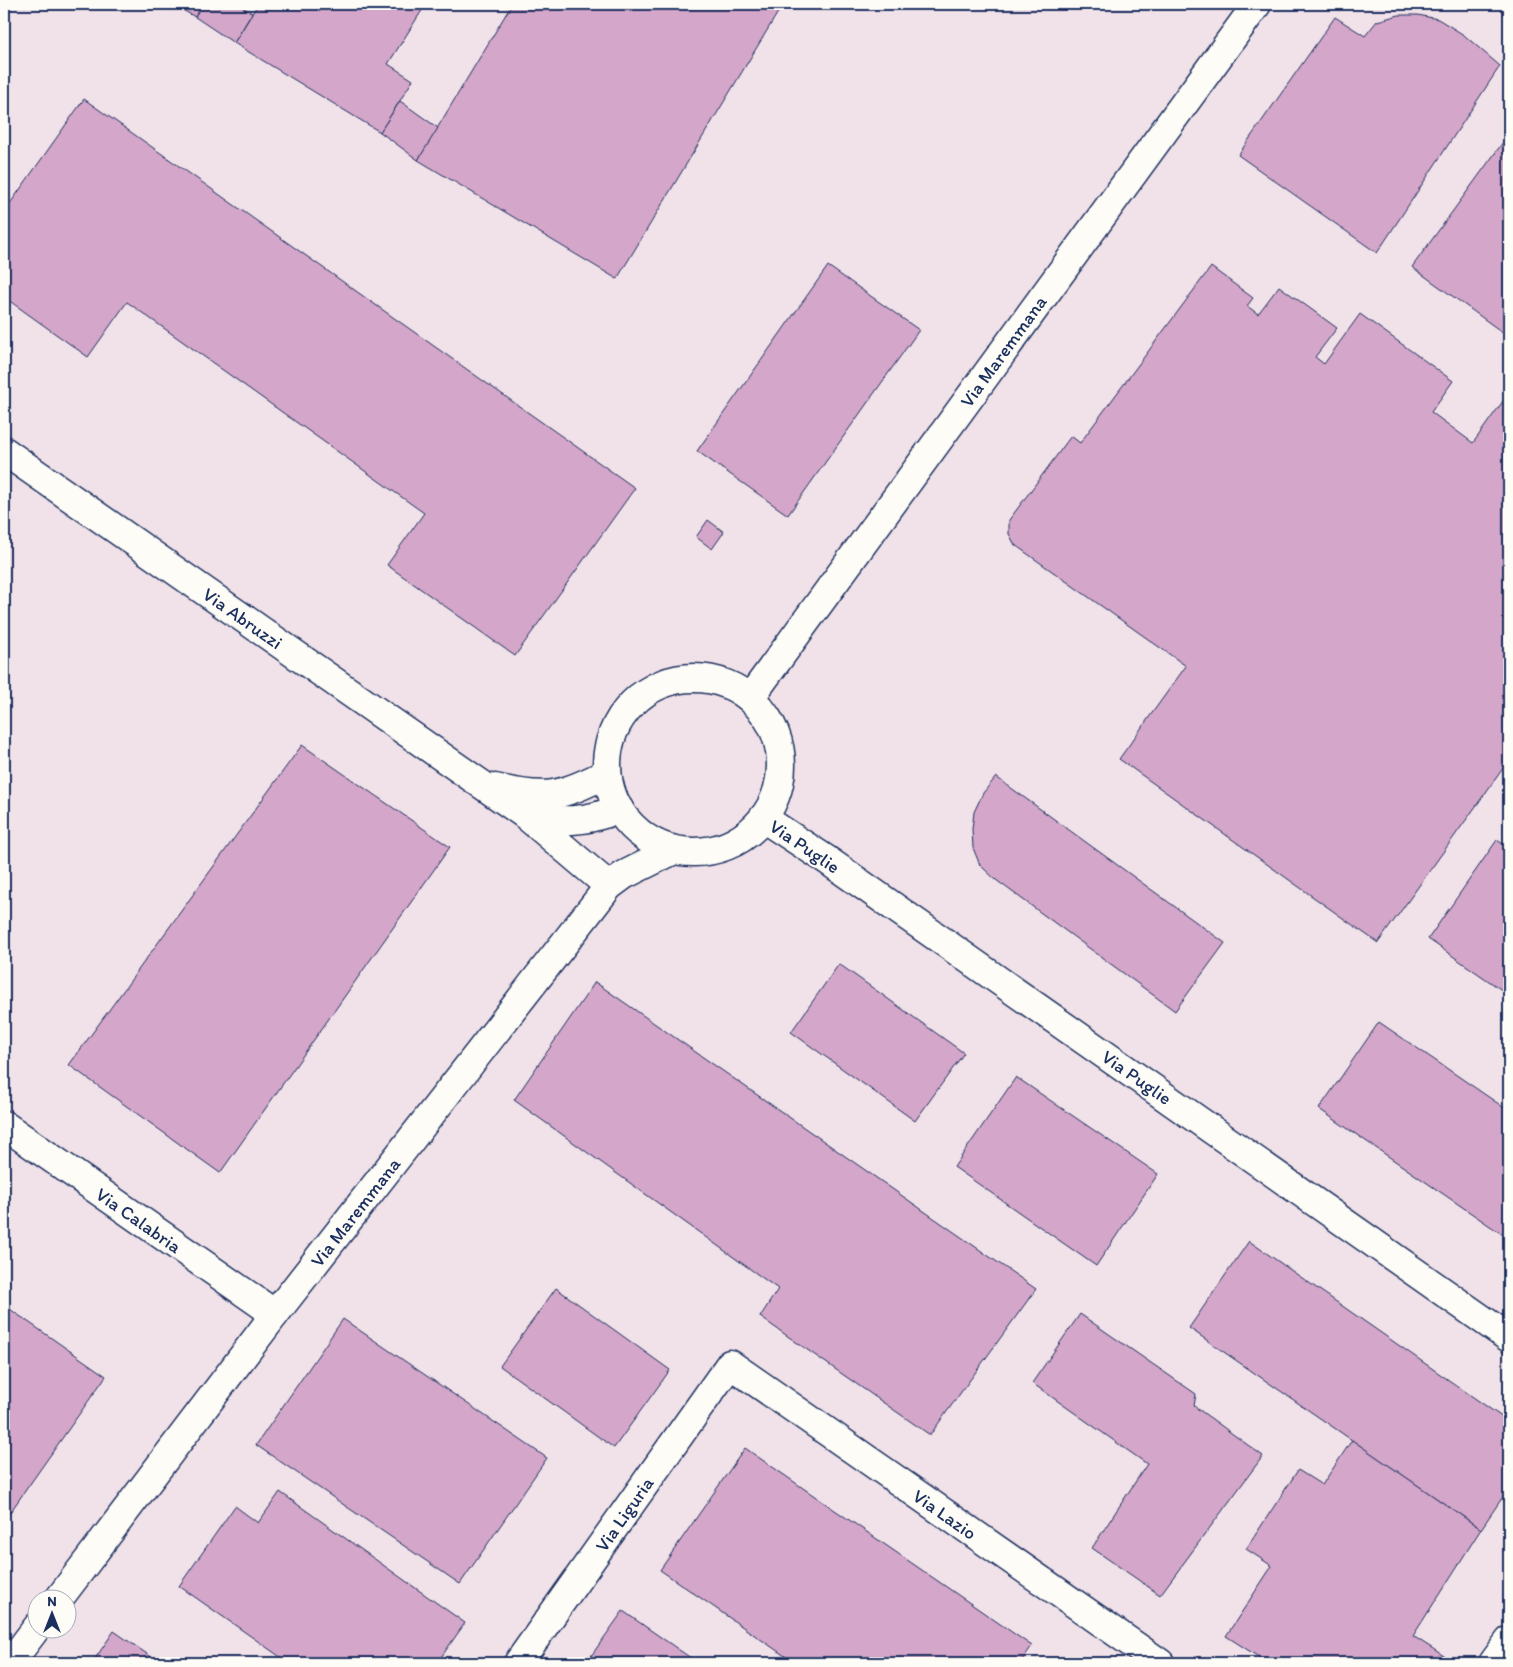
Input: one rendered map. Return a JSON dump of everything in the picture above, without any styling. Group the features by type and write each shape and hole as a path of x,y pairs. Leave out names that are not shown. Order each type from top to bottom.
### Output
{"street":[{"name":"Via Maremmana","path":"750,698 1257,4"},
{"name":"Via Abruzzi","path":"4,451 524,814 608,886"},
{"path":"702,678 729,686 750,698 770,722 780,749 778,789 772,804 757,826 737,841 713,850 688,852 674,850 653,842 640,834 627,821 619,809 610,788 607,773 608,750 616,727 628,708 649,691 675,680 702,678"},
{"name":"Via Abruzzi","path":"481,785 522,795 547,796 568,792 607,773"},
{"path":"524,814 562,821 601,816 619,809"},
{"name":"Via Puglie","path":"763,818 827,860 1509,1338"},
{"name":"Via Maremmana","path":"66,1590 275,1314 608,886 624,875 674,850"},
{"name":"Via Calabria","path":"4,1125 275,1314"},
{"name":"Via Liguria","path":"518,1663 730,1364"},
{"name":"Via Lazio","path":"730,1364 1160,1663"},
{"path":"10,1663 28,1639"},
{"path":"1493,1663 1509,1640"}],"shaded area":[{"path":"4,4 1509,4 1509,1663 4,1663"}],"building":[{"path":"172,4 202,4 195,17"},
{"path":"202,4 238,4 252,13 234,43 195,17"},
{"path":"258,4 426,4 388,64 413,80 380,132 234,43"},
{"path":"512,4 783,4 617,279 418,160"},
{"path":"1399,15 1418,15 1438,19 1464,35 1500,66 1377,253 1238,155 1335,17 1365,36 1377,21"},
{"path":"84,99 635,488 515,656 387,565 424,513 127,302 88,357 4,297 4,212"},
{"path":"400,101 438,128 418,160 380,132"},
{"path":"1509,134 1509,337 1412,267"},
{"path":"828,266 919,330 788,515 697,451"},
{"path":"1211,267 1253,298 1247,306 1258,314 1279,286 1337,328 1315,357 1324,364 1360,314 1453,381 1431,412 1473,443 1506,397 1509,399 1509,760 1378,943 1119,759 1186,666 1015,545 1009,534 1009,520 1071,436 1080,443"},
{"path":"708,520 724,532 712,549 696,537"},
{"path":"302,745 450,847 220,1173 69,1065"},
{"path":"996,777 1225,943 1175,1011 996,880 980,865 973,848 972,829 974,812 983,793"},
{"path":"1497,840 1509,848 1509,995 1428,939"},
{"path":"839,964 964,1053 915,1121 791,1032"},
{"path":"595,982 1036,1289 930,1435 760,1317 778,1289 514,1100"},
{"path":"1379,1022 1509,1111 1509,1239 1319,1109"},
{"path":"1016,1077 1158,1174 1096,1266 954,1167"},
{"path":"1249,1241 1509,1422 1509,1488 1481,1529 1189,1328"},
{"path":"556,1288 670,1370 614,1448 500,1366"},
{"path":"4,1305 106,1376 4,1521"},
{"path":"1080,1314 1196,1394 1194,1406 1263,1456 1160,1595 1092,1548 1147,1464 1032,1383"},
{"path":"343,1319 547,1458 460,1584 256,1445"},
{"path":"1352,1440 1481,1529 1413,1636 1444,1656 1440,1663 1268,1663 1226,1636 1272,1566 1246,1549 1298,1470 1322,1485"},
{"path":"745,1448 1032,1646 1020,1663 795,1663 660,1570"},
{"path":"280,1492 465,1623 437,1663 289,1663 179,1586 235,1506 258,1523"},
{"path":"623,1611 698,1663 586,1663"},
{"path":"114,1631 160,1663 92,1663"}]}
